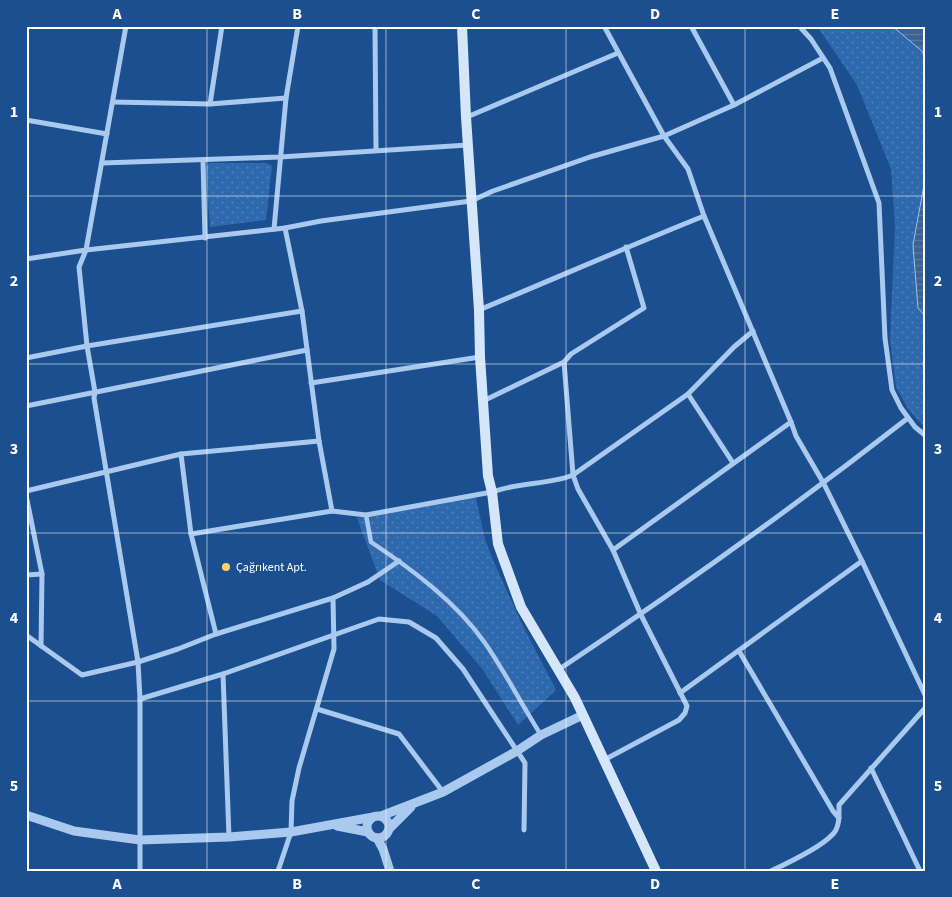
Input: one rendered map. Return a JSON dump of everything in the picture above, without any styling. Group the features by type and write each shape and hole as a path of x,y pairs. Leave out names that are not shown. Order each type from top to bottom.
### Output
{"main road":[{"path":"465,27 466,117 479,310 480,357 488,476 492,492 498,544 521,607 575,698 656,871"}],"street":[{"path":"126,26 86,250 80,267 95,392 94,398 138,662 140,699 140,871"},
{"path":"210,104 222,26"},
{"path":"274,229 286,98 298,26"},
{"path":"375,26 376,150"},
{"path":"604,26 664,136 688,169 704,216 792,422 796,436 824,484 926,697"},
{"path":"691,26 734,105"},
{"path":"799,26 830,68 879,203 885,338 892,390 908,418 926,436"},
{"path":"466,117 618,53"},
{"path":"26,259 86,250 284,228 321,221 471,201 590,157 664,136 734,105 823,58"},
{"path":"113,102 210,104 286,98"},
{"path":"26,120 107,134"},
{"path":"102,163 280,157 468,145"},
{"path":"203,160 205,238"},
{"path":"479,310 704,216"},
{"path":"284,228 302,311 319,441 332,511"},
{"path":"483,401 564,362 571,354 644,308 626,247"},
{"path":"26,358 302,311"},
{"path":"191,534 332,511 366,515 492,492 509,486 561,480 573,475 688,394 734,347 753,331"},
{"path":"26,406 307,350"},
{"path":"311,383 480,357"},
{"path":"564,362 573,475 578,488 613,550 641,615 687,706 685,713 679,720 604,760"},
{"path":"688,394 733,463"},
{"path":"558,670 641,615 824,484 908,418"},
{"path":"613,550 792,422"},
{"path":"26,491 181,454 319,441"},
{"path":"181,454 191,534 216,634"},
{"path":"26,495 42,574 42,646"},
{"path":"366,515 371,542 418,574 444,598 479,636 541,735"},
{"path":"26,635 82,675 138,662 216,634 333,598 368,582 399,561"},
{"path":"680,693 862,561"},
{"path":"26,575 42,574"},
{"path":"278,871 291,832 292,801 299,768 334,649 333,598"},
{"path":"140,699 223,674 380,619 409,622 436,638 463,669 525,763 524,830"},
{"path":"738,651 833,811 840,818"},
{"path":"223,674 229,837"},
{"path":"771,871 818,846 834,834 840,818 839,805 926,706"},
{"path":"317,709 398,734 443,792"},
{"path":"26,815 74,831 140,840 229,837 291,832 332,825 377,816 413,805 443,792 517,751 541,735 583,715"},
{"path":"871,768 920,871"},
{"path":"332,825 368,832 377,838 385,836 389,829 413,805"},
{"path":"377,816 388,821 389,829"},
{"path":"368,832 367,823 377,816"},
{"path":"377,838 383,849 390,871"}],"shaded area":[{"path":"817,26 892,26 922,51 926,60 926,174 913,245 918,307 926,317 926,429 908,409 896,387 890,340 895,226 891,169 857,85"},
{"path":"892,26 926,26 926,60 922,51"},
{"path":"209,163 266,163 272,166 266,220 210,227 206,168"},
{"path":"926,174 926,317 918,308 913,245"},
{"path":"475,494 485,539 493,560 521,622 556,690 518,725 483,670 437,616 380,580 357,518"}],"place":[{"name":"Çağrıkent Apt.","path":"226,567"}]}
